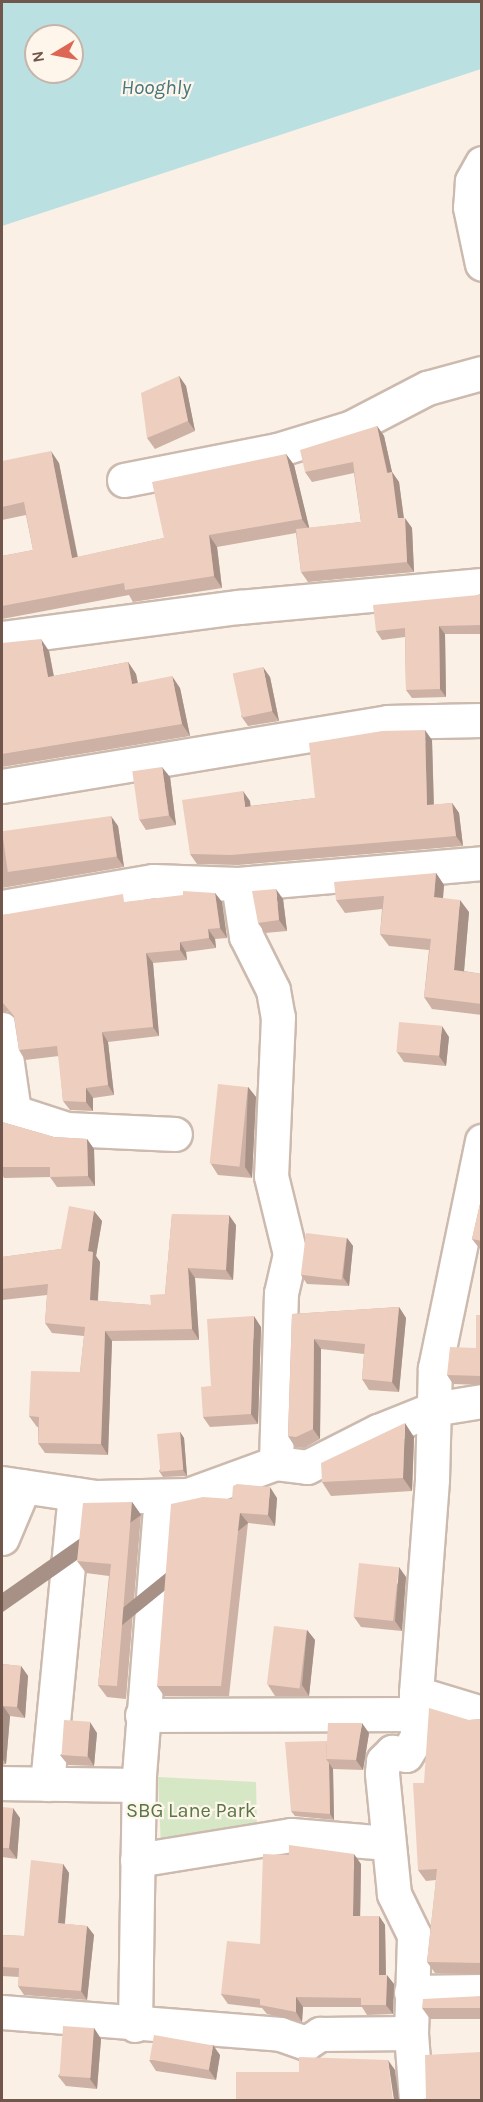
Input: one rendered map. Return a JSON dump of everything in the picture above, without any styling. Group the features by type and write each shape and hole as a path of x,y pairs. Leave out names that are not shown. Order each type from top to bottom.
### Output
{"street":[{"path":"481,262 470,207 472,181 482,163"},
{"path":"124,480 277,450 341,430 427,388 482,373"},
{"path":"2,638 239,607 482,585"},
{"path":"2,786 387,722 482,720"},
{"path":"2,907 153,881 238,884 482,863"},
{"path":"238,884 246,936 273,990 278,1017 271,1176 290,1254 280,1293 276,1463"},
{"path":"2,1029 8,1109 67,1129 175,1134"},
{"path":"416,2100 411,2034 414,1935 394,1894 383,1761 392,1752 406,1755 414,1748 435,1368 482,1141"},
{"path":"2,1538 13,1485 75,1494 188,1495 276,1463 307,1467 378,1431 433,1409 482,1401"},
{"path":"47,1784 75,1494"},
{"path":"135,2025 138,1785 160,1496"},
{"path":"142,1714 416,1704 482,1713"},
{"path":"2,1783 138,1785"},
{"path":"137,1860 291,1835 388,1843"},
{"path":"411,1992 482,1991"},
{"path":"2,2012 135,2025 280,2034 306,2043 320,2034 411,2034"}],"green space":[{"name":"SBG Lane Park","path":"158,1777 256,1782 257,1831 161,1847"}],"water":[{"name":"Hooghly","path":"2,2 481,2 481,69 2,226"}],"building":[{"path":"179,376 188,421 147,438 141,393"},
{"path":"377,426 387,473 392,472 398,518 405,518 407,562 301,572 296,529 361,522 353,462 305,472 300,450"},
{"path":"51,451 72,558 164,538 152,482 286,454 302,519 209,535 214,576 125,590 124,583 2,606 2,556 33,550 24,502 2,507 2,461"},
{"path":"482,593 482,625 439,626 440,689 406,690 405,628 376,631 373,605"},
{"path":"41,639 48,677 128,662 132,684 172,676 182,724 2,754 2,643"},
{"path":"263,667 272,711 242,717 233,673"},
{"path":"425,730 427,805 452,803 456,836 231,855 190,854 182,800 243,791 245,807 315,798 309,743 382,731"},
{"path":"162,767 169,816 139,820 132,771"},
{"path":"111,816 117,857 8,872 2,831"},
{"path":"436,873 434,897 460,900 454,970 482,974 482,1004 424,997 431,939 380,934 384,896 336,900 334,882"},
{"path":"276,889 279,920 258,923 252,891"},
{"path":"183,891 215,893 220,928 208,929 209,938 180,942 180,950 146,953 153,1027 102,1032 108,1085 86,1088 86,1102 63,1101 57,1046 19,1050 14,1016 2,1002 2,915 123,894 124,902 183,895"},
{"path":"399,1022 442,1026 439,1056 396,1052"},
{"path":"218,1084 248,1087 239,1167 210,1164"},
{"path":"2,1122 54,1137 87,1139 88,1176 50,1177 50,1167 2,1167"},
{"path":"482,1195 482,1241 472,1239"},
{"path":"69,1206 94,1211 88,1251 93,1252 90,1300 151,1305 150,1295 165,1294 172,1214 229,1215 226,1270 188,1268 192,1329 105,1331 101,1444 38,1443 39,1417 29,1416 31,1371 80,1372 85,1327 45,1323 48,1284 2,1289 2,1257 61,1249"},
{"path":"306,1233 347,1238 342,1280 301,1275"},
{"path":"399,1307 392,1382 362,1379 365,1344 314,1339 313,1429 296,1437 288,1436 292,1314"},
{"path":"476,1315 482,1315 482,1376 447,1375 450,1347 476,1348"},
{"path":"254,1316 251,1414 203,1417 201,1387 211,1386 207,1319"},
{"path":"405,1423 403,1478 322,1482 321,1463"},
{"path":"180,1432 183,1470 160,1472 157,1434"},
{"path":"237,1484 270,1487 268,1515 240,1513 221,1686 157,1686 171,1504 203,1497 232,1499 233,1486"},
{"path":"132,1502 117,1686 98,1685 111,1564 77,1561 83,1503"},
{"path":"359,1563 399,1567 393,1621 353,1617"},
{"path":"274,1626 307,1630 300,1689 267,1685"},
{"path":"2,1664 21,1666 17,1707 3,1706 2,1723"},
{"path":"429,1708 469,1720 482,1719 482,1963 427,1962 437,1869 418,1870 413,1783 424,1783"},
{"path":"64,1720 90,1722 87,1757 62,1755"},
{"path":"328,1723 362,1723 356,1760 326,1759"},
{"path":"327,1741 330,1814 291,1811 285,1742"},
{"path":"2,1807 13,1808 9,1848 2,1848"},
{"path":"289,1845 354,1854 353,1916 379,1916 379,1975 387,1975 386,2005 361,2005 361,1998 296,1997 296,2012 260,2005 260,1999 221,1994 227,1941 260,1944 263,1854 289,1855"},
{"path":"31,1860 63,1864 58,1923 87,1926 81,1991 18,1986 19,1968 2,1967 2,1935 24,1936"},
{"path":"482,1996 482,2008 422,2008 423,1999"},
{"path":"63,2026 94,2028 90,2078 60,2076"},
{"path":"154,2035 213,2045 209,2070 150,2060"},
{"path":"482,2052 482,2100 422,2100 426,2098 425,2055"},
{"path":"299,2057 388,2060 393,2100 236,2100 236,2072 299,2072"}]}
